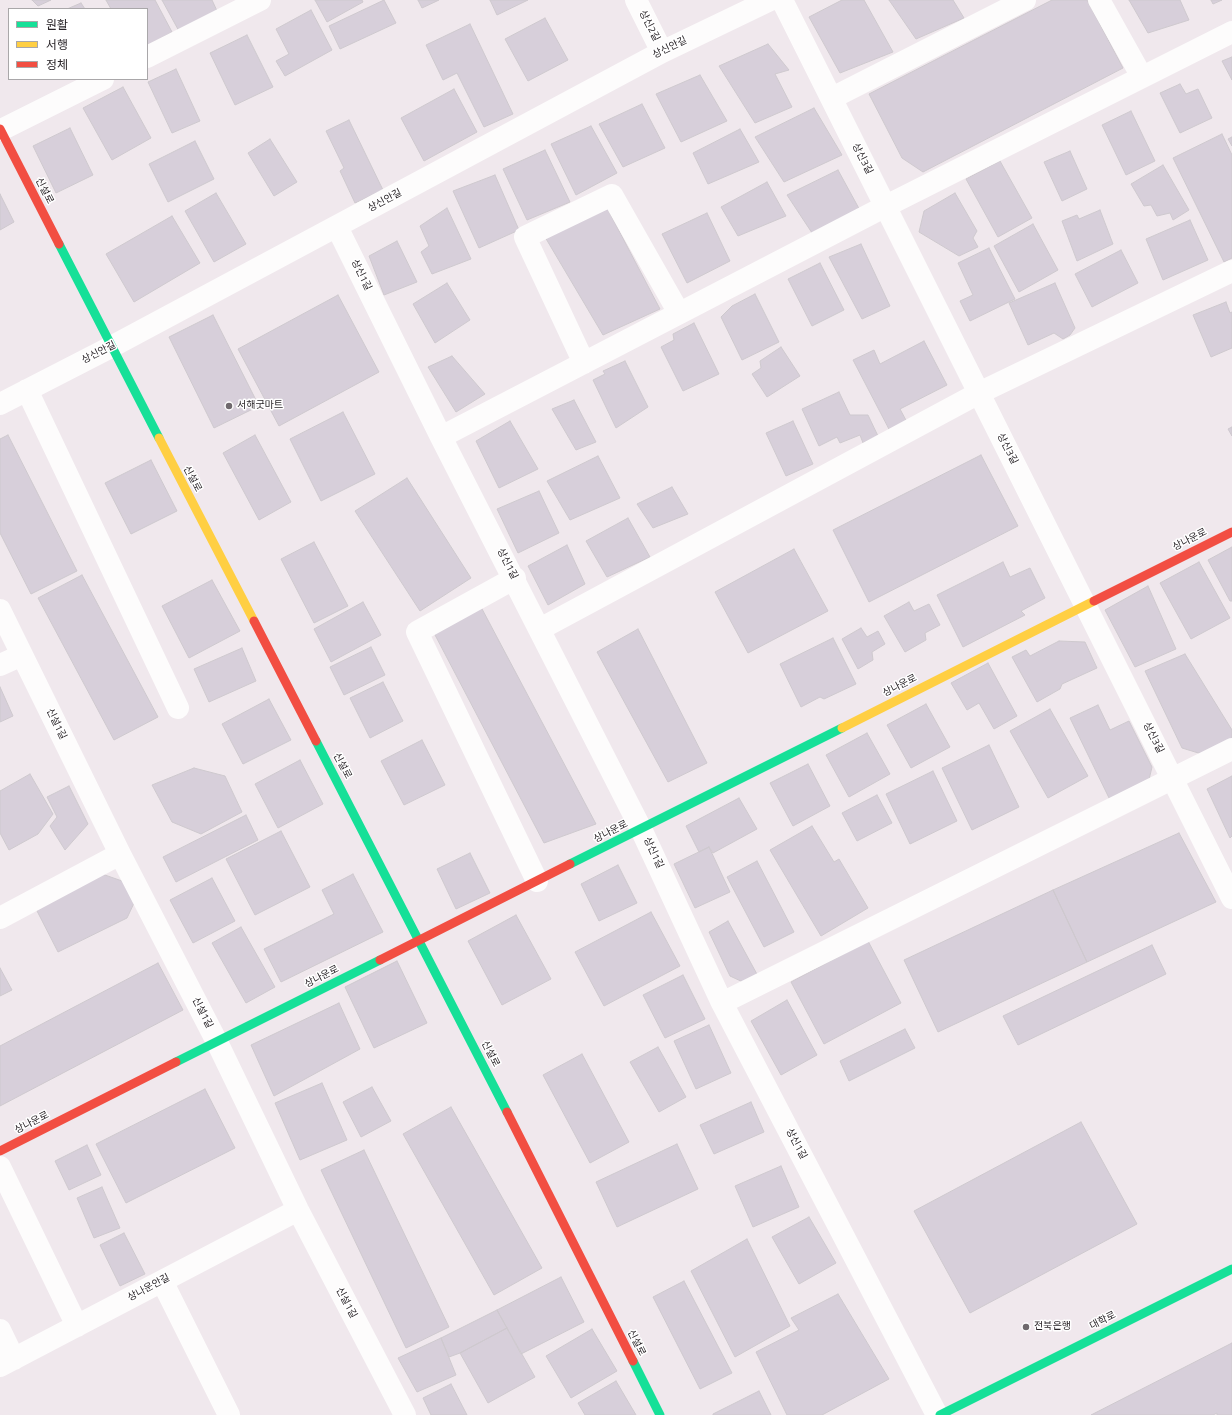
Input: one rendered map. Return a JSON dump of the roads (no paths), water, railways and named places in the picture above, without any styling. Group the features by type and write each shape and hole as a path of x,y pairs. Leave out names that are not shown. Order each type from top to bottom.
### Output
{"street":[{"path":"148,56 260,0"},
{"name":"상신2길","path":"636,0 662,52"},
{"name":"상신안길","path":"0,404 338,227 662,52 770,0"},
{"name":"상신3길","path":"782,0 1232,898"},
{"path":"832,98 1025,0"},
{"path":"1099,0 1142,77"},
{"path":"441,437 886,206 1232,32"},
{"path":"0,130 101,80"},
{"name":"신설로","path":"0,130 111,347 420,940 660,1415"},
{"path":"584,363 525,237 612,195 679,313"},
{"name":"상신1길","path":"338,227 441,437 515,578 641,829 722,1003 937,1415"},
{"path":"540,629 979,393 1232,271"},
{"path":"27,390 178,708"},
{"name":"상나운로","path":"0,1151 1232,532"},
{"path":"515,578 417,632 537,881"},
{"name":"신설1길","path":"0,610 120,854 217,1042 298,1210 405,1415"},
{"path":"0,665 22,655"},
{"path":"722,1003 1232,749"},
{"path":"0,918 120,854"},
{"path":"0,1168 77,1326"},
{"name":"상나운안길","path":"7,1362 298,1210"},
{"name":"대학로","path":"940,1415 1232,1269"},
{"path":"162,1281 229,1415"},
{"path":"0,1330 7,1362"}],"place":[{"name":"서해굿마트","path":"229,406"},
{"name":"전북은행","path":"1026,1327"}]}
